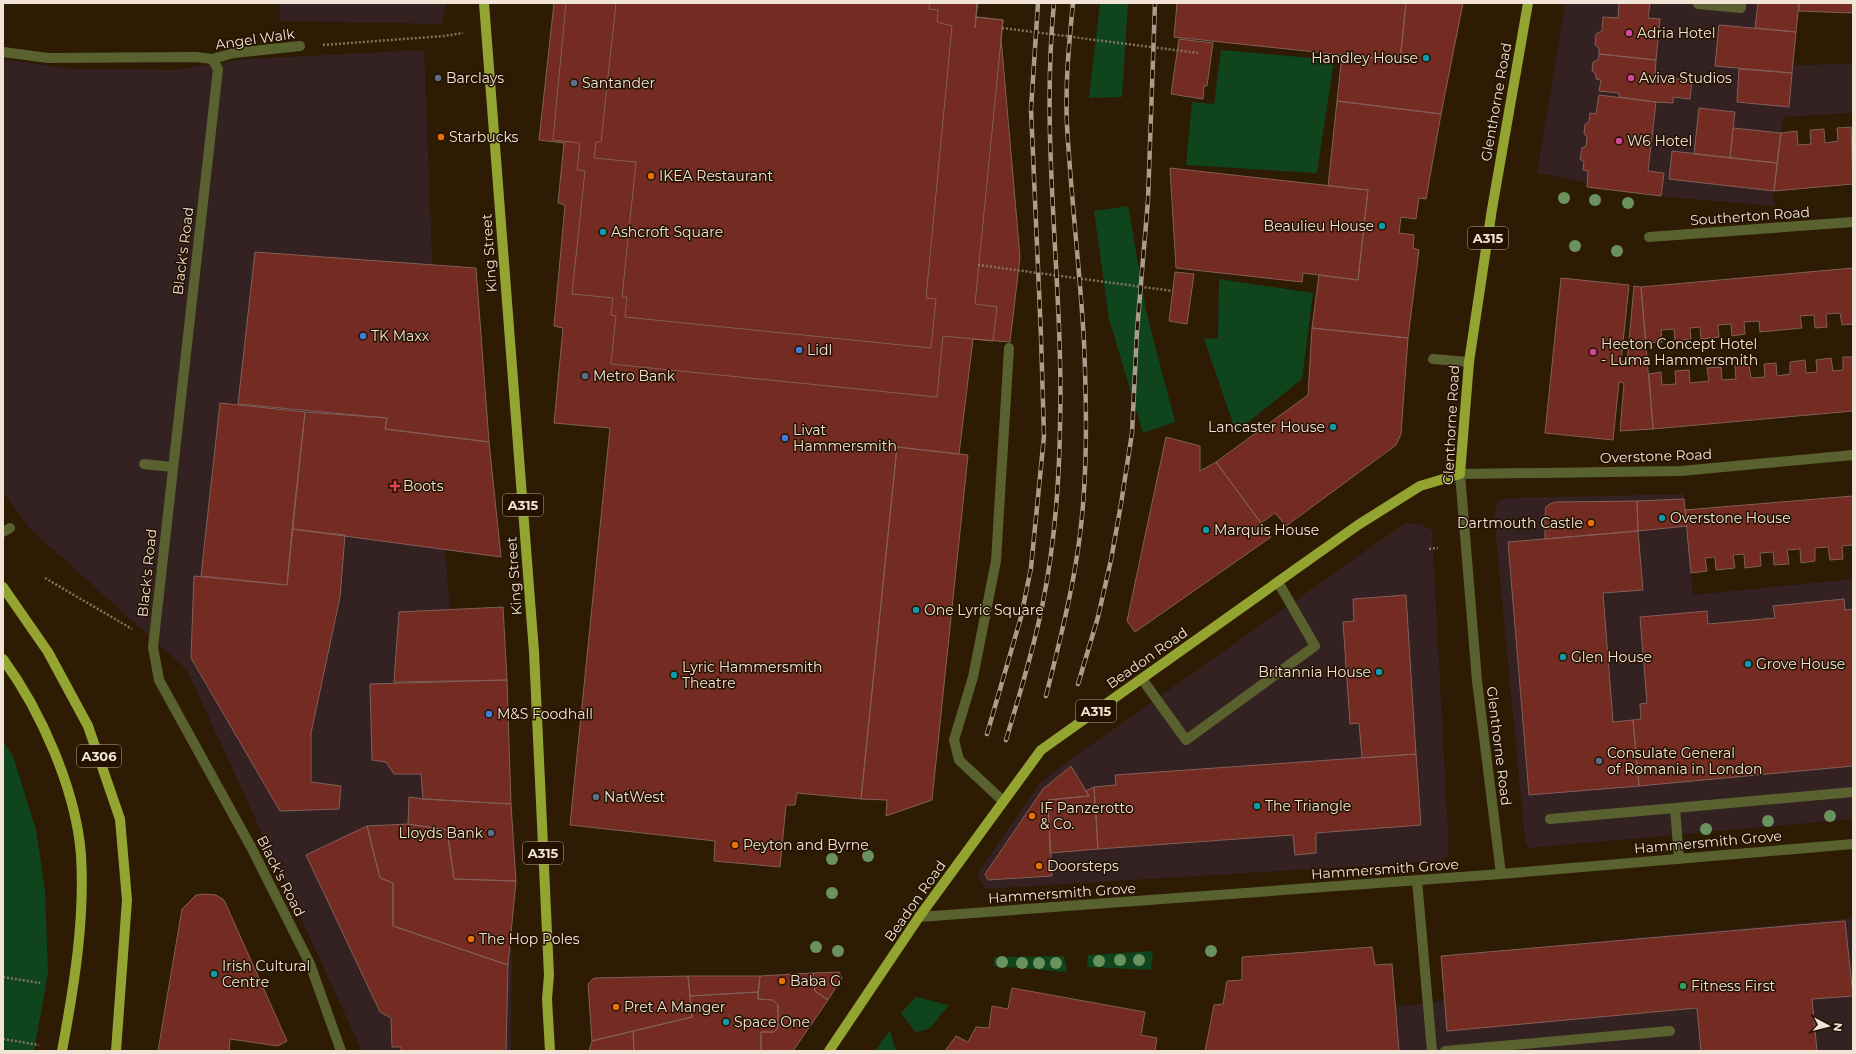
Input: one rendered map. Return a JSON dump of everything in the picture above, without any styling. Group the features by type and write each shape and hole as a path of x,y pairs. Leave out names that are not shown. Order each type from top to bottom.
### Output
{"main road":[{"name":"King Street","path":"484,3 537,701 549,975 547,999 550,1051"},
{"name":"Glenthorne Road","path":"1460,474 1469,362 1492,209 1528,3"},
{"name":"Beadon Road","path":"829,1051 919,918 1041,750 1358,525 1420,486 1460,474"},
{"name":"A306","path":"3,587 48,652 88,726 120,819 127,900 116,1051"},
{"name":"A306","path":"3,659 33,707 62,771 72,806 81,854 81,900 76,970 62,1051"}],"street":[{"path":"1698,4 1741,8 1741,3"},
{"name":"Angel Walk","path":"3,52 48,58 196,57 212,59 234,53 300,46"},
{"name":"Black's Road","path":"212,59 218,69 153,646 159,680 251,847 310,964 340,1051"},
{"name":"Southerton Road","path":"1649,237 1853,222"},
{"path":"1003,801 959,760 954,740 973,677 996,561 1009,348"},
{"path":"1433,360 1469,362"},
{"name":"Overstone Road","path":"1460,474 1681,471 1853,455"},
{"path":"144,464 172,467"},
{"name":"Glenthorne Road","path":"1460,474 1477,681 1501,874"},
{"path":"1142,679 1186,740 1315,646 1278,582"},
{"path":"1550,819 1853,792"},
{"path":"1675,808 1679,858"},
{"name":"Hammersmith Grove","path":"919,918 1501,874 1853,844"},
{"path":"1417,880 1432,1051"},
{"path":"1445,1051 1670,1031"}],"path":[{"path":"1002,28 1198,53"},
{"name":"Angel Walk","path":"300,46 444,36 486,30"},
{"path":"978,265 1173,291"},
{"path":"1429,549 1438,548"},
{"path":"45,578 134,632"},
{"path":"3,977 40,983"},
{"path":"3,1039 39,1046"}],"shaded area":[{"path":"280,3 446,3 442,24 279,21"},
{"path":"1565,3 1799,3 1793,65 1853,64 1853,113 1783,117 1773,197 1776,206 1667,197 1537,173"},
{"path":"424,50 439,437 447,574 480,947 512,948 511,1051 362,1051 187,670 29,528 3,492 3,59 72,69 175,70 248,59"},
{"path":"1684,494 1693,595 1853,579 1853,819 1528,848 1525,840 1494,516 1498,501 1510,498"},
{"path":"1405,523 1420,524 1432,530 1449,853 1441,861 985,889 977,874 1039,784 1067,762"},
{"path":"1853,918 1853,1051 1205,1051 1214,1005 1223,1004 1227,981 1242,980 1242,957 1372,947 1375,965 1392,964 1396,1007 1444,1001 1441,956"}],"green space":[{"path":"1100,3 1128,3 1122,97 1089,98"},
{"path":"1221,50 1334,60 1317,173 1186,165 1192,102 1214,104"},
{"path":"1128,206 1147,315 1175,422 1143,433 1109,319 1094,211"},
{"path":"1219,279 1313,293 1302,379 1236,432 1204,339 1218,338"},
{"path":"3,742 13,756 36,830 45,890 48,973 34,1051 3,1051"},
{"path":"1153,951 1151,970 1087,967 1088,955"},
{"path":"1064,956 1067,972 994,966 994,957"},
{"path":"916,997 949,1005 930,1028 916,1033 901,1013"},
{"path":"890,1030 896,1051 875,1051"}],"building":[{"name":"Livat Hammersmith","path":"554,3 978,3 976,17 1003,20 1001,38 1020,257 1010,342 973,339 959,454 897,447 861,799 797,793 795,805 786,805 780,867 714,861 715,841 570,825 610,428 554,423 563,328 554,326 565,205 558,203 564,143 539,140"},
{"name":"Ashcroft Square","path":"566,3 616,3 601,142 596,142 594,158 636,162 622,297 627,297 625,317 931,348 936,299 926,298 952,26 937,22 938,10 929,9 930,3 977,3 975,28 976,17 1003,20 975,304 997,307 993,341 943,336 937,397 611,364 616,316 611,315 613,298 572,294 585,171 577,170 580,143 553,140"},
{"path":"1177,3 1406,3 1400,61 1174,37"},
{"name":"Handley House","path":"1406,3 1463,3 1441,114 1337,101 1342,55 1400,61"},
{"name":"Adria Hotel","path":"1619,3 1650,3 1648,18 1660,19 1656,60 1599,54 1599,48 1595,45 1596,34 1602,31 1603,17 1618,18"},
{"path":"1758,3 1799,3 1796,32 1755,28"},
{"path":"1799,3 1853,3 1853,13 1799,11"},
{"path":"1719,25 1796,32 1792,73 1715,66"},
{"path":"1179,39 1213,43 1207,86 1204,86 1203,99 1171,94"},
{"name":"Aviva Studios","path":"1599,54 1656,60 1655,76 1692,81 1690,99 1673,97 1673,103 1656,102 1619,97 1619,93 1599,91 1601,80 1596,79 1596,74 1592,71 1593,62 1598,60"},
{"path":"1739,69 1792,73 1789,107 1737,102"},
{"name":"W6 Hotel","path":"1599,95 1656,102 1648,171 1664,173 1661,196 1587,187 1588,171 1583,170 1584,162 1580,159 1582,148 1586,146 1587,136 1584,134 1585,124 1589,122 1590,113 1596,114"},
{"name":"Beaulieu House","path":"1337,101 1441,114 1426,199 1419,198 1416,219 1401,217 1399,233 1414,235 1413,248 1419,250 1408,338 1312,328 1319,275 1358,280 1368,190 1328,186"},
{"path":"1699,108 1735,112 1730,158 1694,154"},
{"path":"1851,127 1853,184 1774,191 1781,133 1797,131 1798,145 1811,144 1810,130 1824,129 1825,143 1838,141 1837,128"},
{"path":"1733,128 1781,133 1777,163 1730,158"},
{"path":"1672,151 1777,163 1774,191 1669,179"},
{"path":"1170,168 1368,190 1358,280 1303,273 1302,282 1176,268"},
{"name":"TK Maxx","path":"255,252 476,268 489,442 385,429 387,418 238,404"},
{"path":"1853,268 1853,324 1842,325 1840,313 1826,314 1827,327 1815,328 1814,315 1800,316 1802,328 1760,332 1759,321 1744,322 1745,334 1732,336 1731,324 1718,325 1719,337 1701,339 1700,327 1690,328 1691,339 1675,341 1674,329 1661,330 1662,342 1646,343 1641,287"},
{"path":"1175,272 1194,274 1187,324 1169,321"},
{"path":"1561,278 1629,285 1621,361 1627,362 1634,286 1641,287 1653,429 1620,431 1624,383 1619,382 1613,440 1545,433"},
{"name":"Lancaster House","path":"1312,328 1408,338 1401,434 1396,445 1286,526 1275,513 1261,523 1216,462 1308,395"},
{"path":"1843,357 1853,357 1853,411 1653,429 1649,374 1661,372 1662,385 1676,384 1675,371 1689,370 1690,383 1709,381 1707,368 1721,367 1722,380 1736,379 1735,366 1749,365 1751,378 1765,377 1764,364 1776,363 1777,376 1790,374 1790,362 1805,360 1806,373 1817,372 1816,360 1831,358 1833,371 1843,370"},
{"path":"220,403 305,412 287,585 201,576"},
{"name":"Boots","path":"305,412 387,418 385,429 489,442 501,557 292,529"},
{"name":"Marquis House","path":"1166,437 1200,446 1200,471 1216,462 1271,537 1135,632 1127,621"},
{"name":"One Lyric Square","path":"897,447 968,455 932,800 886,816 887,800 861,799"},
{"path":"1853,496 1853,545 1842,546 1843,559 1830,560 1828,547 1815,548 1815,561 1801,563 1800,549 1787,550 1789,564 1774,565 1773,552 1760,553 1761,566 1745,568 1744,554 1733,555 1735,568 1716,570 1715,557 1705,558 1707,571 1691,573 1685,510"},
{"name":"Overstone House","path":"1684,499 1687,526 1638,531 1637,501"},
{"name":"Dartmouth Castle","path":"1637,501 1638,531 1545,539 1546,507 1550,504 1556,502"},
{"path":"292,529 345,535 340,597 311,733 311,782 341,786 339,809 280,811 191,658 194,576 287,585"},
{"name":"Glen House","path":"1638,531 1643,590 1603,593 1613,722 1633,720 1639,786 1529,795 1508,542"},
{"name":"Britannia House","path":"1406,595 1416,754 1362,758 1359,723 1350,724 1343,622 1354,621 1353,599"},
{"name":"Grove House","path":"1844,599 1845,610 1853,609 1853,766 1639,786 1633,720 1641,719 1640,704 1647,703 1640,617 1707,611 1708,624 1775,618 1773,606"},
{"path":"503,607 507,680 394,682 399,612"},
{"path":"507,680 511,804 423,799 421,774 394,774 386,762 372,760 370,684"},
{"name":"The Triangle","path":"1416,754 1421,825 1316,833 1316,853 1295,855 1293,835 1098,849 1094,787 1116,785 1115,775"},
{"path":"1071,766 1089,796 1048,800 1052,876 988,880 985,874 1043,789"},
{"path":"1094,787 1098,849 1050,853 1048,800 1089,796 1086,791"},
{"path":"409,797 511,804 516,881 454,879 447,830 408,824"},
{"path":"408,824 447,830 454,879 516,881 508,965 393,926 393,883 380,878 367,826"},
{"path":"367,826 380,878 393,883 393,926 508,965 506,1051 401,1051 401,1047 392,1047 391,1018 380,1012 306,855"},
{"name":"Irish Cultural Centre","path":"196,895 216,895 224,900 287,1041 278,1046 230,1039 229,1051 158,1051 182,909"},
{"path":"1845,921 1853,996 1812,999 1817,1051 1701,1051 1697,1008 1447,1031 1441,956"},
{"path":"1372,947 1375,965 1392,964 1399,1051 1205,1051 1214,1005 1223,1004 1227,981 1242,980 1242,957"},
{"path":"839,972 842,978 828,1000 815,991 813,973"},
{"path":"813,973 815,991 828,1000 793,1051 761,1051 761,1032 774,1032 778,1027 778,1005 773,1000 758,999 760,976"},
{"path":"688,976 692,1017 592,1041 588,984 594,978"},
{"path":"688,976 760,976 758,992 690,996"},
{"path":"1012,988 1145,1012 1141,1035 1157,1038 1155,1051 945,1051 956,1036 968,1042 976,1027 989,1028 992,1006 1008,1009"},
{"name":"Space One","path":"758,992 758,999 773,1000 778,1005 778,1027 774,1032 761,1032 761,1051 634,1051 633,1031 692,1017 690,996"},
{"path":"633,1031 634,1051 589,1051 592,1041"}],"railway":[{"path":"987,734 1021,617 1031,568 1044,436 1031,109 1038,3"},
{"path":"1006,740 1030,657 1042,607 1050,563 1057,495 1060,428 1060,375 1050,109 1050,56 1054,3"},
{"path":"1046,696 1070,596 1080,535 1085,481 1086,397 1084,342 1067,125 1068,64 1073,3"},
{"path":"1078,684 1098,617 1111,560 1132,433 1137,331 1148,200 1155,3"}],"place":[{"name":"Adria Hotel","path":"1629,33"},
{"name":"Handley House","path":"1426,58"},
{"name":"Barclays","path":"438,78"},
{"name":"Aviva Studios","path":"1631,78"},
{"name":"Santander","path":"574,83"},
{"name":"Starbucks","path":"441,137"},
{"name":"W6 Hotel","path":"1619,141"},
{"name":"IKEA Restaurant","path":"651,176"},
{"name":"Beaulieu House","path":"1382,226"},
{"name":"Ashcroft Square","path":"603,232"},
{"name":"TK Maxx","path":"363,336"},
{"name":"Lidl","path":"799,350"},
{"name":"Heeton Concept Hotel - Luma Hammersmith","path":"1593,352"},
{"name":"Metro Bank","path":"585,376"},
{"name":"Lancaster House","path":"1333,427"},
{"name":"Livat Hammersmith","path":"785,438"},
{"name":"Boots","path":"395,486"},
{"name":"Overstone House","path":"1662,518"},
{"name":"Dartmouth Castle","path":"1591,523"},
{"name":"Marquis House","path":"1206,530"},
{"name":"One Lyric Square","path":"916,610"},
{"name":"Glen House","path":"1563,657"},
{"name":"Grove House","path":"1748,664"},
{"name":"Britannia House","path":"1379,672"},
{"name":"Lyric Hammersmith Theatre","path":"674,675"},
{"name":"M&S Foodhall","path":"489,714"},
{"name":"Consulate General of Romania in London","path":"1599,761"},
{"name":"NatWest","path":"596,797"},
{"name":"The Triangle","path":"1257,806"},
{"name":"IF Panzerotto & Co.","path":"1032,816"},
{"name":"Lloyds Bank","path":"491,833"},
{"name":"Peyton and Byrne","path":"735,845"},
{"name":"Doorsteps","path":"1039,866"},
{"name":"The Hop Poles","path":"471,939"},
{"name":"Irish Cultural Centre","path":"214,974"},
{"name":"Baba G","path":"782,981"},
{"name":"Fitness First","path":"1683,986"},
{"name":"Pret A Manger","path":"616,1007"},
{"name":"Space One","path":"726,1022"}]}
